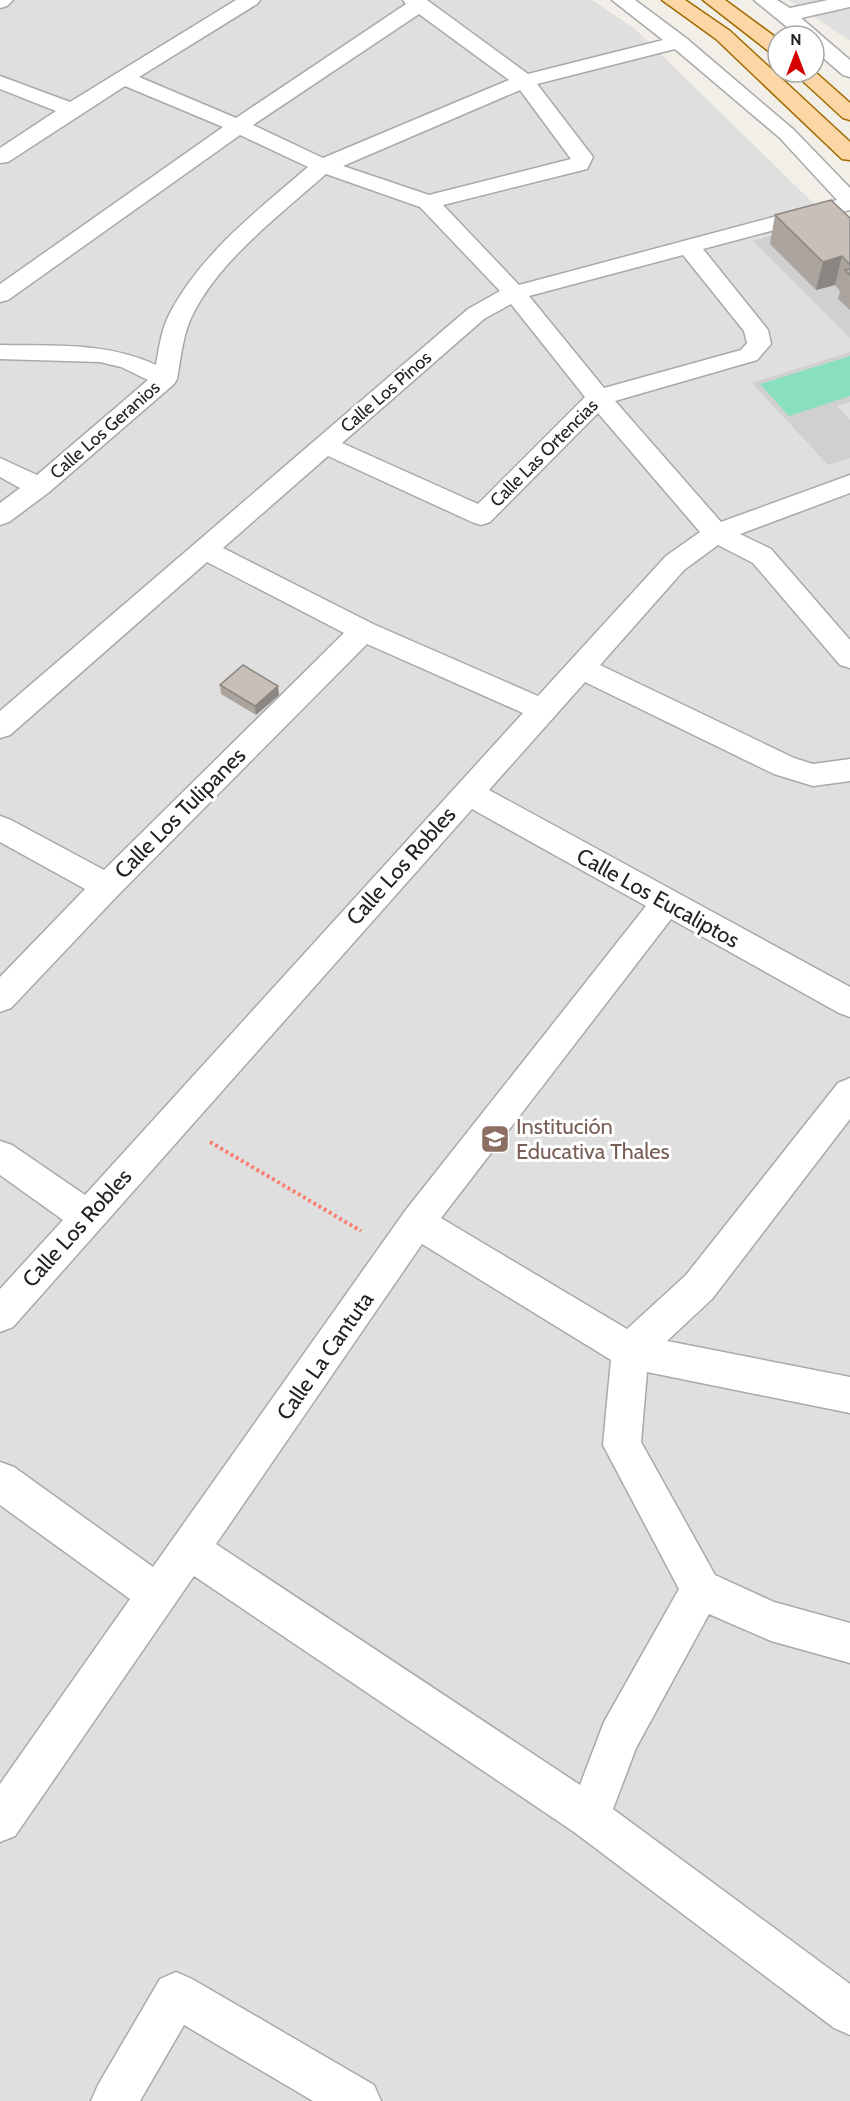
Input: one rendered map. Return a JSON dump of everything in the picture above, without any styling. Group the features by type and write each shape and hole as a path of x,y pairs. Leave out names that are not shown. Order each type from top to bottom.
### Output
{"main road":[{"path":"672,0 723,35 850,153"},
{"path":"713,0 766,40"},
{"path":"816,84 850,114"}],"street":[{"path":"213,0 243,4"},
{"path":"622,0 679,42 787,134 850,202"},
{"path":"764,0 797,24"},
{"path":"787,15 850,1"},
{"path":"0,295 416,2 524,81 582,157 579,164 428,202"},
{"path":"0,157 71,110 125,79 243,4"},
{"name":"Calle Los Geranios","path":"0,516 39,487 165,378 174,334 182,312 218,261 241,237 323,166 524,81 679,42"},
{"path":"826,46 842,56 850,71"},
{"path":"125,79 238,126 323,166 428,202 514,293 599,398 716,533 762,556 850,658"},
{"path":"0,82 71,110"},
{"name":"Calle Los Pinos","path":"0,727 476,314 514,293 850,202"},
{"name":"Calle Las Ortencias","path":"324,445 481,516 599,398 749,355 759,344 756,330 688,246"},
{"path":"0,352 100,355 128,361 165,378"},
{"path":"0,466 39,487"},
{"name":"Calle Los Robles","path":"0,1315 467,792 675,563 716,533 850,484"},
{"path":"204,549 363,631 542,710"},
{"name":"Calle Los Tulipanes","path":"0,998 107,886 363,631"},
{"path":"580,667 784,766 813,775 850,770"},
{"name":"Calle Los Eucaliptos","path":"467,792 850,1003"},
{"path":"0,828 107,886"},
{"name":"Calle La Cantuta","path":"0,1821 417,1222 666,903"},
{"path":"850,1093 699,1287 630,1351 622,1445 702,1589 771,1621 850,1643"},
{"path":"0,1156 87,1217"},
{"path":"417,1222 630,1351 850,1395"},
{"path":"0,1481 158,1594"},
{"path":"189,1550 588,1817 850,2012"},
{"path":"588,1817 619,1737 702,1589"},
{"path":"114,2101 176,1995 358,2101"}],"path":[{"path":"173,1120 397,1252"}],"shaded area":[{"path":"0,0 592,0 635,29 850,239 850,2101 0,2101"},
{"path":"789,0 850,0 850,40"},
{"path":"822,220 850,247 850,338 753,241"},
{"path":"850,352 850,402 837,406 850,420 850,458 828,465 752,383"}],"green space":[{"path":"850,356 850,396 789,416 760,384"}],"building":[{"path":"831,200 850,218 850,265 842,256 823,262 775,215"},
{"path":"243,665 278,686 255,706 220,685"}],"place":[{"name":"Institución Educativa Thales","path":"495,1139"}]}
